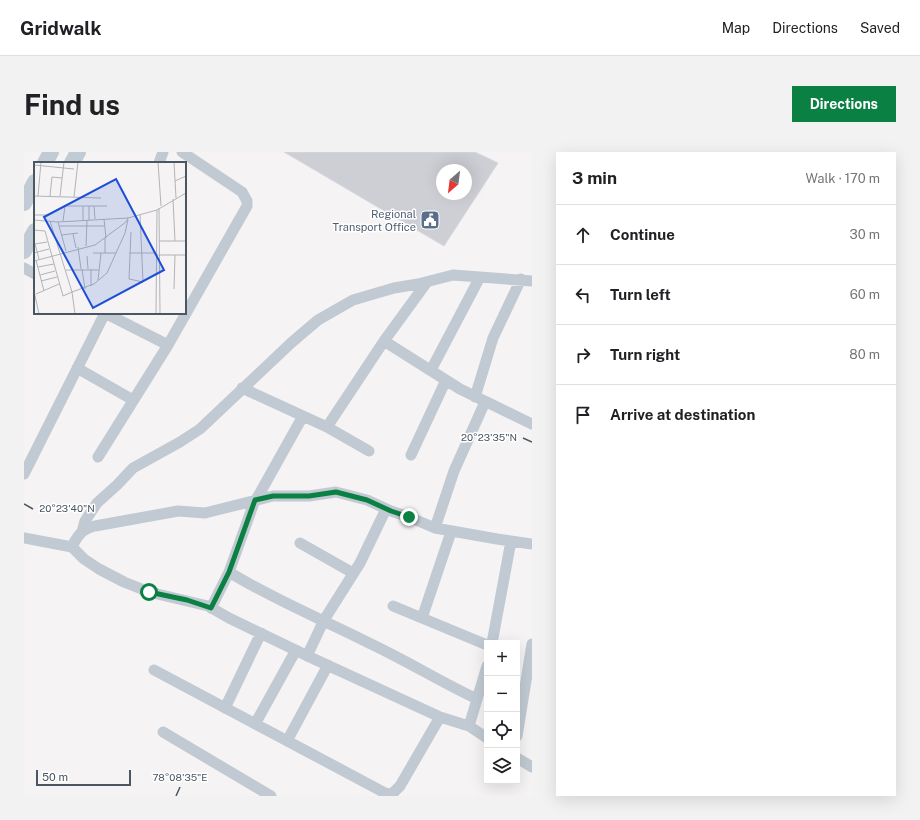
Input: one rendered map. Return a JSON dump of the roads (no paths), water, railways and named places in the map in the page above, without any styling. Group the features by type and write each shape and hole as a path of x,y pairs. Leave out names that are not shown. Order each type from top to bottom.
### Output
{"street":[{"path":"46,162 51,152"},
{"path":"73,162 78,152"},
{"path":"159,162 163,152"},
{"path":"182,152 242,192 247,200 244,213 186,314"},
{"path":"24,203 34,184"},
{"path":"24,251 34,233"},
{"path":"24,268 34,273"},
{"path":"82,532 85,521 96,503 117,485 133,468 200,429 242,388 318,320 353,300 394,288 454,275 526,280 493,338 480,399 435,528"},
{"path":"431,370 480,277"},
{"path":"327,427 384,340 427,282"},
{"path":"24,474 104,314"},
{"path":"107,314 168,345"},
{"path":"98,457 186,314"},
{"path":"384,340 446,380 480,399 532,424"},
{"path":"77,368 133,400"},
{"path":"411,455 446,380"},
{"path":"242,388 327,427 369,451"},
{"path":"211,608 229,572 256,500 303,416"},
{"path":"72,547 82,532 87,528 95,526 178,512 205,513 273,496 309,496 336,492 367,500 435,528 451,532 532,544"},
{"path":"307,656 324,620 360,563 386,509"},
{"path":"422,618 451,532"},
{"path":"24,538 72,547 94,566 124,582 149,592 187,600 211,608 307,656 440,717 469,726 484,736"},
{"path":"493,640 511,541"},
{"path":"300,543 353,573"},
{"path":"229,572 251,586 375,645 445,684 477,699"},
{"path":"393,606 484,644"},
{"path":"224,708 261,633"},
{"path":"520,718 532,644"},
{"path":"255,724 296,650"},
{"path":"287,741 328,665"},
{"path":"154,670 382,792 392,795 400,786 440,717"},
{"path":"469,726 484,676"},
{"path":"163,732 271,796"},
{"path":"520,760 532,767"}],"place":[{"name":"Regional Transport Office","path":"430,220"}]}
